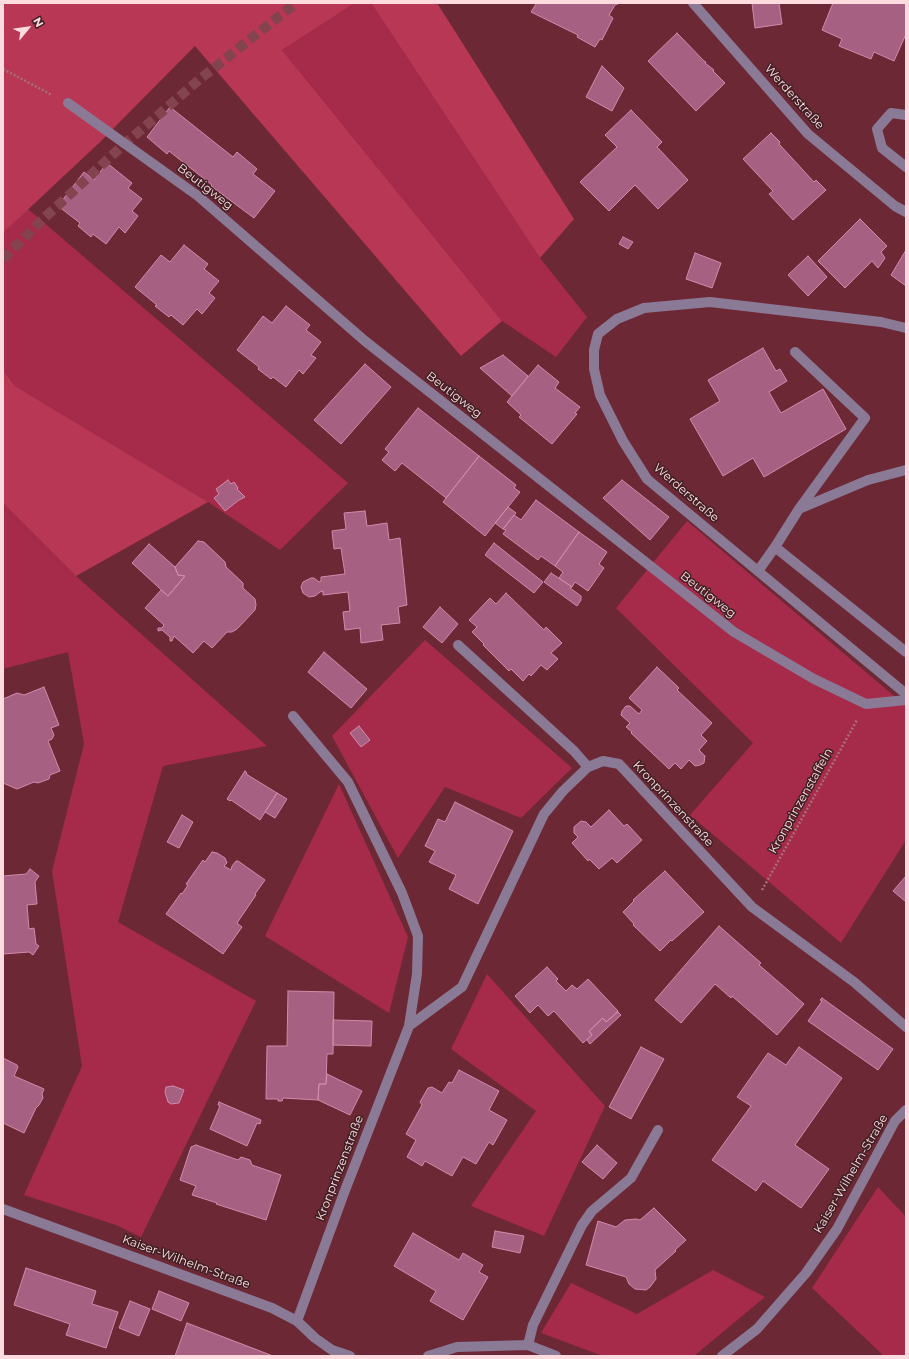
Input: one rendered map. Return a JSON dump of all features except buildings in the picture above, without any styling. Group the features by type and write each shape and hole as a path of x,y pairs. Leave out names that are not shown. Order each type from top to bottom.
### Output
{"street":[{"name":"Werderstraße","path":"693,3 808,134 895,206 906,212"},
{"name":"Beutigweg","path":"68,103 198,196 365,341 734,632 814,679 866,704"},
{"path":"906,114 892,112 877,129 882,148 906,167"},
{"name":"Werderstraße","path":"906,328 881,322 710,302 644,308 617,319 598,334 594,350 594,369 600,395 623,441 647,479 906,694"},
{"path":"758,571 799,509 865,418 795,352"},
{"path":"799,509 868,480 906,470"},
{"path":"775,547 906,652"},
{"path":"458,645 574,751 588,767"},
{"path":"866,704 906,700"},
{"name":"Kronprinzenstraße","path":"293,716 348,782 402,893 418,936 417,974 409,1026 344,1193 298,1321"},
{"name":"Kronprinzenstraße","path":"409,1026 462,987 544,814 563,791 588,767 603,761 619,764 752,907 854,982 906,1027"},
{"name":"Kaiser-Wilhelm-Straße","path":"722,1356 757,1329 806,1273 838,1229 895,1121 906,1110"},
{"path":"528,1345 533,1325 582,1225 592,1211 631,1178 658,1130"},
{"name":"Kaiser-Wilhelm-Straße","path":"3,1209 272,1308 298,1321 315,1338 332,1350 350,1356"},
{"path":"428,1356 458,1347 528,1345 556,1356"}],"path":[{"path":"3,69 68,103"},
{"name":"Kronprinzenstaffeln","path":"752,907 866,704"}],"shaded area":[{"path":"3,3 355,3 282,50 502,321 461,356 195,46 99,143 3,233"},
{"path":"355,3 371,3 540,258 587,317 556,357 502,321 282,50"},
{"path":"371,3 437,3 574,219 540,258"},
{"path":"28,209 348,483 280,550 208,502 15,386 3,370 3,233"},
{"path":"3,370 15,386 208,502 76,576 3,503"},
{"path":"3,503 76,576 267,746 163,766 118,922 256,1001 141,1237 116,1225 24,1195 82,1066 52,871 84,744 68,652 3,669"},
{"path":"687,521 906,706 906,840 841,943 690,815 753,743 616,608"},
{"path":"425,640 572,768 521,818 445,787 398,858 332,736"},
{"path":"339,784 408,937 389,1013 265,936"},
{"path":"487,974 605,1106 544,1236 471,1206 536,1111 451,1049"},
{"path":"878,1187 906,1217 906,1356 884,1356 812,1288"},
{"path":"713,1270 765,1297 694,1356 603,1356 541,1333 571,1283 637,1314"}],"tunnel":[{"path":"3,259 42,220 120,148 200,79 296,3"}]}
